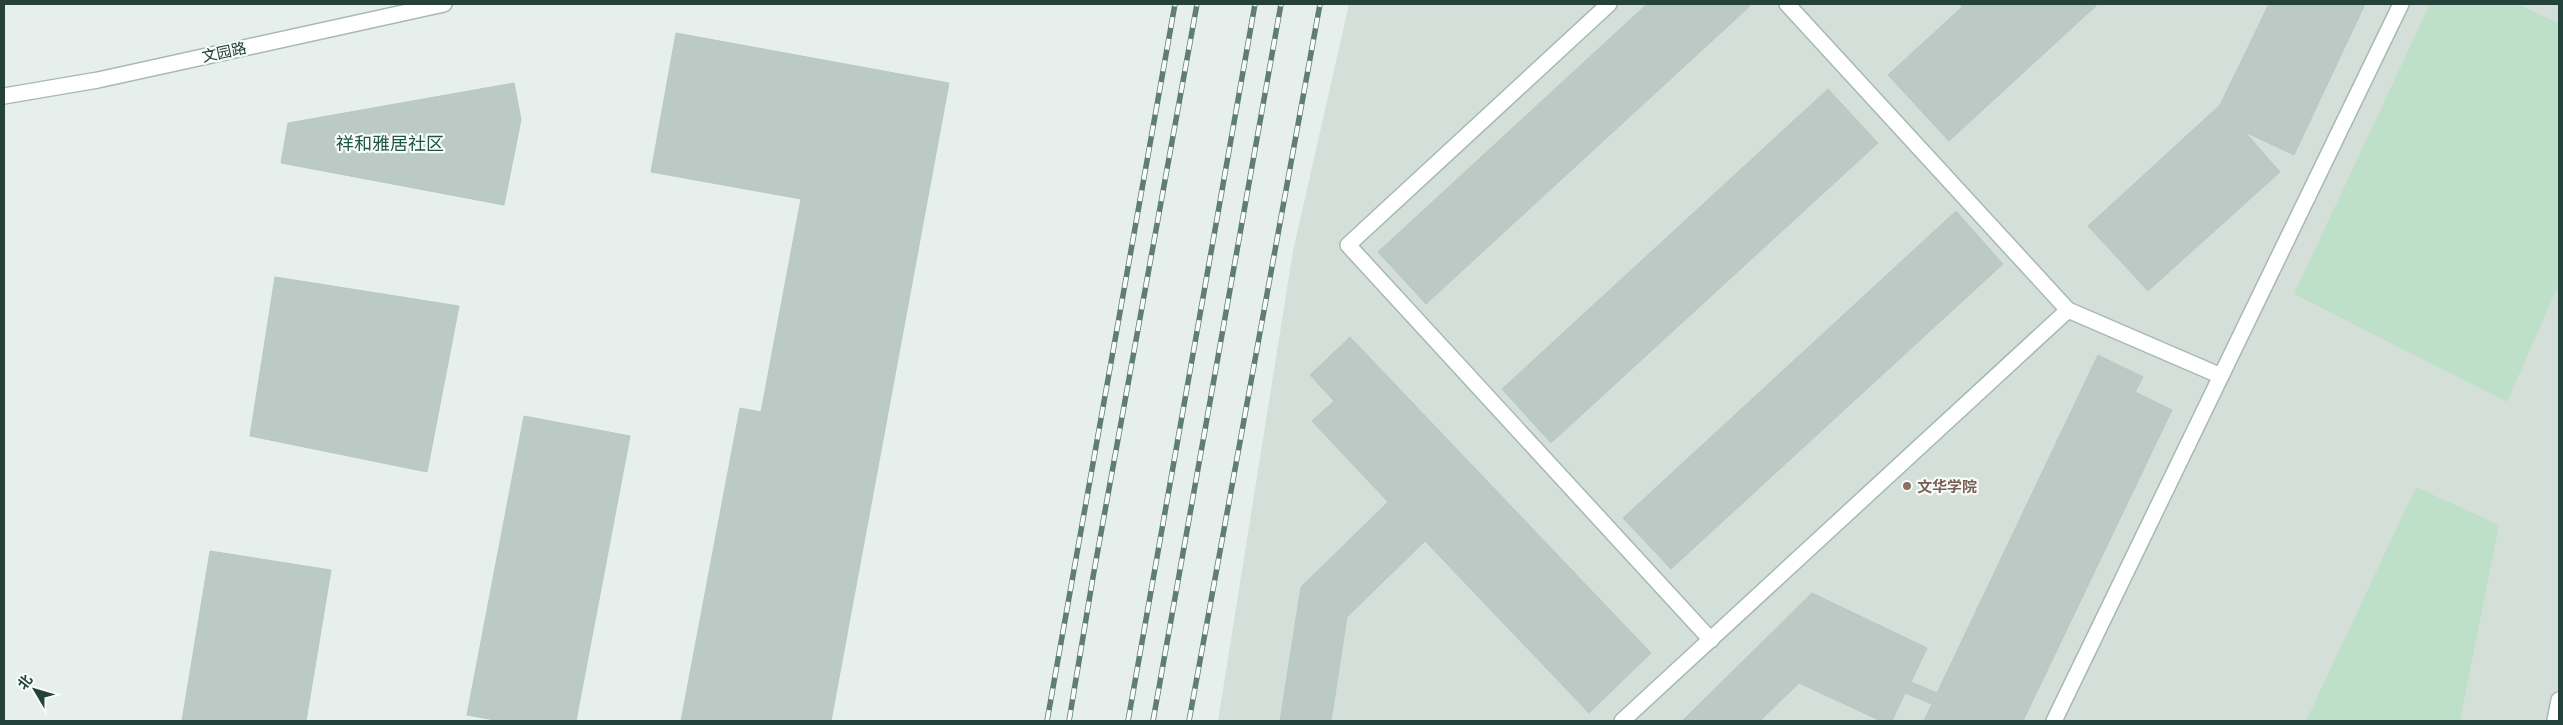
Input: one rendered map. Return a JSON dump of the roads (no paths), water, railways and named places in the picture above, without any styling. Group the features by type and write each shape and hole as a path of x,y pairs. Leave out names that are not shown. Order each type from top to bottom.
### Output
{"street":[{"name":"文园路","path":"4,96 98,80 444,4"},
{"path":"1610,4 1348,245 1711,640"},
{"path":"1787,4 2068,310 2221,376"},
{"path":"2054,721 2401,4"},
{"path":"1622,721 2068,310"},
{"path":"2555,721 2559,700"}],"railway":[{"path":"1047,721 1175,4"},
{"path":"1069,721 1093,577 1197,4"},
{"path":"1128,721 1255,4"},
{"path":"1153,721 1281,4"},
{"path":"1189,721 1320,4"}],"place":[{"name":"文华学院","path":"1907,486"}],"district":[{"name":"祥和雅居社区","path":"390,143"}]}
